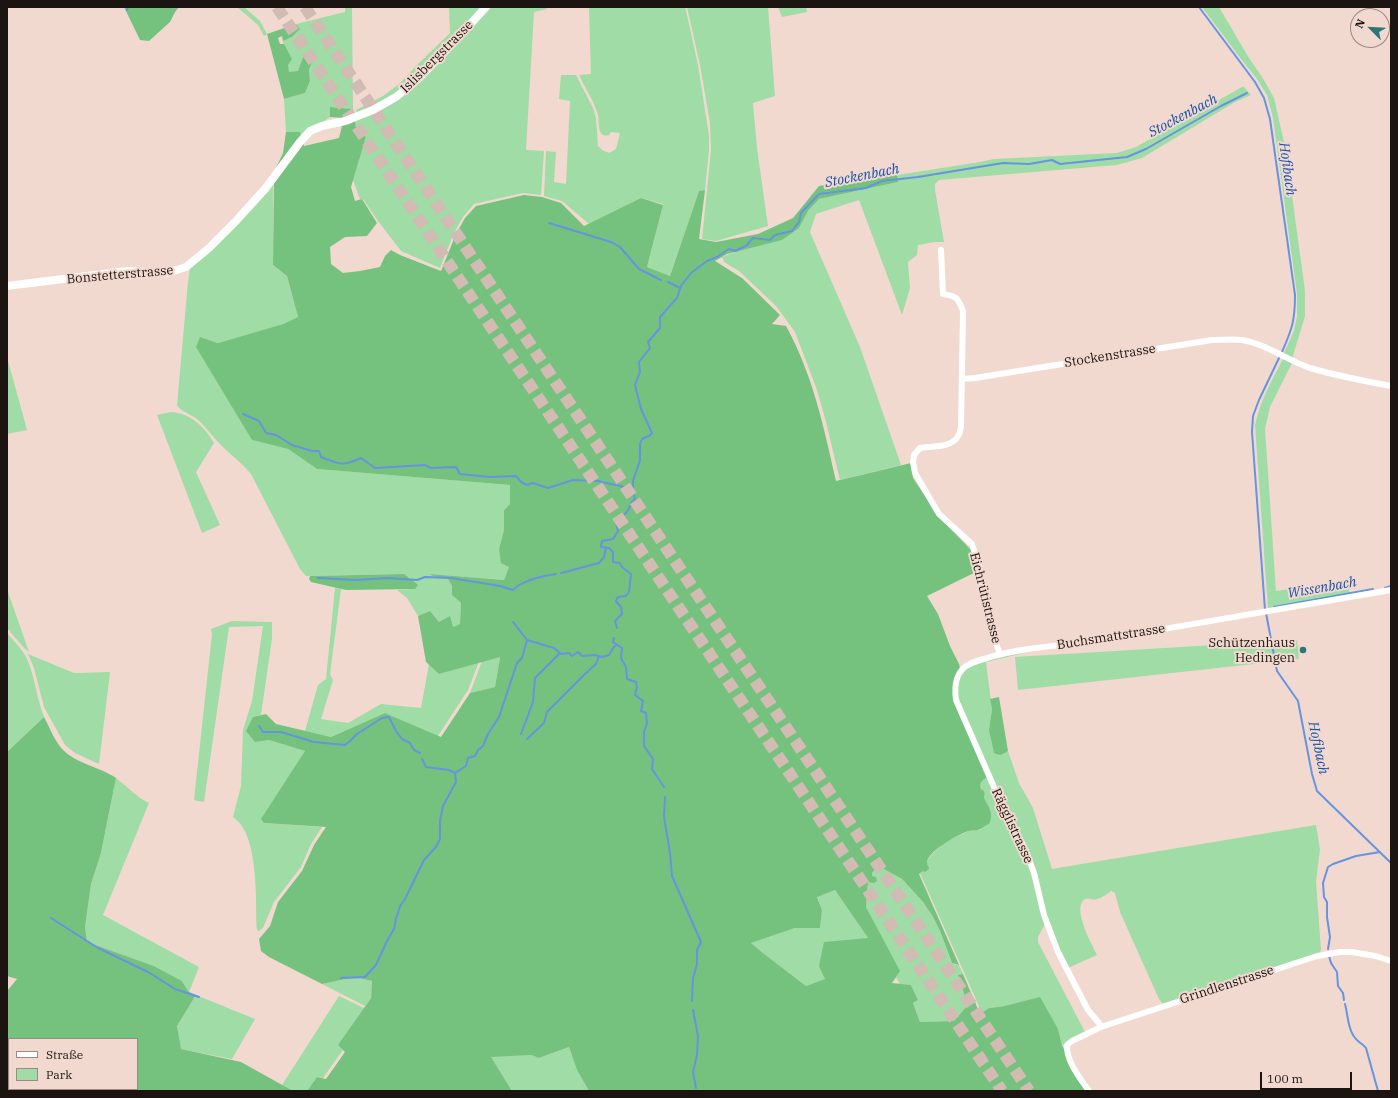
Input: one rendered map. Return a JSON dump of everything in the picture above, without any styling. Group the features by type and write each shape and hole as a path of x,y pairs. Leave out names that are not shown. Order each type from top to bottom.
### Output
{"street":[{"name":"Islisbergstrasse","path":"284,163 310,131 322,126 345,121 373,110 402,93 438,59 486,7"},
{"name":"Bonstetterstrasse","path":"7,286 127,271 167,273 182,269 209,248 235,222 265,189 284,163"},
{"path":"941,250 943,294 954,296 959,302 962,311 962,379"},
{"name":"Stockenstrasse","path":"962,379 1212,340 1230,339 1257,344 1294,362 1311,368 1391,386"},
{"name":"Eichrütistrasse","path":"962,379 961,427 958,436 953,442 946,445 920,448 914,455 913,462 915,473 939,514 972,544 979,566 992,633 1000,654"},
{"name":"Buchsmattstrasse","path":"964,667 970,663 1000,654 1098,640 1391,590"},
{"name":"Rägglistrasse","path":"964,667 956,681 956,700 997,794 1026,851 1034,873 1044,915 1058,952 1088,1010 1101,1027"},
{"name":"Grindlenstrasse","path":"1088,1091 1071,1061 1067,1051 1067,1045 1101,1027 1247,978 1323,955 1352,952 1375,956 1391,961"}],"green space":[{"path":"124,7 179,7 170,22 149,41 140,40"},
{"path":"237,7 244,7 260,21 267,34 264,36 258,25"},
{"path":"345,7 352,7 353,109 330,107 330,117 301,137 300,132 286,132 284,99 305,93 310,81 309,70 315,55 298,71 289,73 283,41 292,37 299,30 296,24 345,12"},
{"path":"449,7 483,7 416,78 386,100 357,113 356,110 383,96 399,84 450,33"},
{"path":"489,7 547,7 547,9 534,12 526,150 544,151 541,195 523,193 474,204 463,217 454,233 440,268 401,251 363,199 360,199 353,180 366,137 356,127 355,120 387,105"},
{"path":"589,7 685,7 698,65 709,136 709,150 705,190 699,191 670,276 647,267 663,204 641,198 589,224 562,201 544,196 546,151 556,152 554,182 566,184 570,101 559,99 561,75 576,75 593,108 596,118 598,146 602,150 609,153 616,149 620,133 611,132 606,136 601,133 599,129 598,115 579,75 591,74"},
{"path":"687,7 768,7 775,96 753,103 757,148 768,226 716,241 702,239 711,150 710,123 700,65"},
{"path":"778,7 806,7 807,12 782,17"},
{"path":"1202,7 1219,7 1274,98 1286,151 1305,291 1305,316 1292,359 1283,355 1294,331 1297,316 1297,294 1273,118 1267,95 1257,79"},
{"path":"296,24 300,29 292,37 283,41 282,36 278,38 280,44 284,44 292,59 288,65 289,72 298,71 304,55 315,55 309,70 310,81 305,93 284,99 267,34"},
{"path":"1244,87 1251,95 1235,102 1142,158 1117,165 939,180 935,184 935,190 944,242 918,245 917,255 908,262 910,288 902,315 859,200 816,214 810,232 860,347 901,465 840,480 817,390 795,332 776,306 739,271 724,262 722,257 799,228 808,211 819,199 898,182 897,175 994,159 1117,153 1136,147"},
{"path":"330,107 353,109 356,127 366,137 351,187 355,201 362,199 377,223 367,236 345,237 330,247 331,264 343,273 380,267 385,256 391,250 441,271 456,234 465,218 476,206 524,195 542,197 561,203 584,226 641,198 663,205 647,267 670,276 699,191 705,190 699,239 716,242 758,234 793,218 819,186 897,173 898,182 819,199 808,211 799,228 782,240 727,254 715,261 742,278 780,315 772,324 786,326 804,363 817,402 836,481 911,463 913,478 939,517 972,551 978,571 927,596 938,614 950,646 959,664 960,668 954,700 988,777 984,779 980,787 984,792 984,798 988,804 991,817 989,824 981,829 965,832 951,839 937,849 928,859 927,863 929,869 919,874 959,965 952,963 940,931 923,902 902,879 880,867 876,861 872,862 875,870 872,873 872,876 876,877 877,881 874,883 868,882 866,907 900,971 892,983 911,985 918,1000 913,1003 920,1022 954,1021 968,1005 958,975 963,974 980,1014 989,1008 1005,1006 1040,997 1058,1029 1062,1045 1078,1080 1086,1091 589,1091 577,1070 569,1047 539,1058 531,1055 491,1057 512,1091 307,1091 317,1077 326,1079 345,1052 338,1045 371,998 372,981 355,977 322,984 269,957 261,951 259,939 270,926 278,902 302,871 314,845 326,827 264,823 261,819 305,751 269,740 255,742 246,731 253,717 266,714 276,724 331,737 385,713 441,737 470,693 495,687 500,657 439,674 426,662 418,616 430,611 439,622 450,616 453,627 460,624 461,603 452,595 452,586 448,579 430,574 504,580 509,567 501,563 499,549 504,530 504,510 510,504 510,485 317,469 288,449 252,440 196,347 200,337 218,343 283,324 298,317 287,276 273,265 274,172 283,153 286,132 300,132 304,146 339,138 344,118 330,117","holes":["835,890 868,938 824,942 819,966 825,979 806,986 751,943 795,928 820,928 822,910 817,897"]},
{"path":"273,183 273,265 287,276 298,317 283,324 218,343 200,337 252,440 288,449 317,469 510,485 510,504 504,510 504,530 499,549 509,567 504,580 431,574 433,576 448,579 452,586 452,595 461,603 460,624 453,628 439,622 430,611 418,616 407,598 397,590 415,589 404,574 306,576 300,569 251,474 197,419 177,405 190,268"},
{"path":"7,357 27,430 7,434"},
{"path":"1283,359 1292,363 1270,407 1265,429 1276,591 1347,581 1350,595 1268,609 1255,425 1263,399"},
{"path":"171,412 191,418 201,426 214,443 196,472 220,525 202,533 157,415"},
{"path":"404,574 418,585 415,589 346,590 311,582 309,579 310,576"},
{"path":"335,588 341,589 330,674 333,680 321,719 348,723 381,704 421,708 429,664 439,674 479,662 468,690 438,736 385,713 331,737 305,731 318,685 326,679"},
{"path":"7,589 29,652 7,628"},
{"path":"232,621 272,622 272,639 261,715 253,717 255,742 269,740 305,751 264,823 322,827 311,844 301,867 274,902 263,928 259,931 257,930 256,886 252,853 248,838 242,826 233,817 241,786 243,730 252,701 263,626 229,627 204,802 194,800 212,634 211,629"},
{"path":"7,633 25,655 44,717 7,752"},
{"path":"1297,640 1299,659 1018,690 1015,657"},
{"path":"1024,652 986,662 992,709 989,730 1003,755 1008,751 1019,783 1033,808 1052,869 1316,825 1320,849 1316,882 1321,950 1319,954 1167,1004 1162,1003 1120,912 1115,893 1111,891 1094,900 1088,898 1085,899 1081,903 1081,918 1087,935 1097,955 1068,968 1049,927 1034,870 957,699 960,677 970,666 988,659"},
{"path":"28,654 74,673 110,672 99,764 75,753 65,745 44,707 34,668"},
{"path":"500,656 495,687 470,693 482,661"},
{"path":"999,697 1008,751 1000,755 994,753 989,730 992,709 990,699"},
{"path":"44,717 55,739 64,751 78,760 102,770 116,778 101,853 91,884 85,927 87,942 154,966 182,981 189,992 196,995 177,1026 181,1049 241,1062 293,1091 7,1091 7,991 17,979 7,976 7,752"},
{"path":"988,777 1018,838 1034,881 1045,924 1038,937 1038,942 1086,1034 1062,1045 1058,1029 1005,1006 989,1008 982,1013 920,873 923,871 928,859 948,840 969,831 980,830 984,826 987,803 980,784 982,780"},
{"path":"116,778 140,798 149,803 103,915 199,967 189,992 182,981 154,966 87,942 85,927 91,884 101,853"},
{"path":"880,867 902,879 923,902 940,931 951,961 953,964 959,965 963,974 958,975 969,1005 954,1021 920,1022 913,1003 918,1000 911,985 900,984 896,977 899,971 866,907 868,882 872,876 872,873"},
{"path":"835,890 868,938 826,979 806,986 751,943 795,928 820,928 822,910 817,896"},
{"path":"355,977 372,981 371,998 365,1006 322,984"},
{"path":"196,995 255,1019 232,1059 180,1049 177,1026"},
{"path":"339,996 364,1008 339,1045 343,1050 323,1078 317,1077 307,1091 293,1091 282,1085"},
{"path":"569,1047 577,1070 589,1091 512,1091 490,1056 531,1055 539,1058"}],"waterway":[{"name":"Hofibach","path":"1199,7 1255,82 1264,98 1270,119 1295,295 1292,325 1282,352"},
{"name":"Stockenbach","path":"617,628 615,621 622,614 621,607 616,601 618,597 626,596 629,592 631,574 622,567 620,563 613,562 613,552 609,548 601,547 602,541 613,539 618,531 617,523 619,518 626,513 635,499 633,492 633,481 640,460 640,444 642,439 652,433 641,409 635,385 640,372 639,362 650,348 648,342 660,328 660,317 677,298 681,286 691,273 707,261 717,257 729,249 735,251 746,246 753,238 770,240 775,235 792,231 799,222 801,213 819,194 866,188 882,181 918,177 1003,163 1029,164 1052,160 1060,164 1127,157 1146,149 1221,106 1247,93"},
{"path":"549,223 611,242 620,247 639,269 661,280"},
{"path":"668,282 680,288"},
{"name":"Hofibach","path":"1265,610 1252,432 1253,416 1279,358"},
{"path":"243,414 259,421 266,433 276,435 292,445 312,451 319,451 321,457 341,464 349,463 361,458 375,468 425,465 431,468 456,467 460,474 490,477 516,476 521,482 527,485 533,483 548,488 573,480 598,481 620,486 633,491"},
{"path":"561,573 599,563 604,557 606,548"},
{"path":"318,578 356,580 388,578 417,580 425,577 451,578 500,586 513,590 527,581 556,574"},
{"name":"Wissenbach","path":"1385,588 1391,586"},
{"name":"Wissenbach","path":"1274,607 1373,589"},
{"name":"Hofibach","path":"1266,613 1277,671 1298,701 1312,774 1317,791 1391,863"},
{"path":"513,622 527,640 554,648 561,654 569,653 572,656 578,652 582,656 595,655 602,657 609,655 616,645"},
{"path":"614,638 613,642 622,648 621,658 626,667 627,679 636,682 637,687 635,695 643,701 641,711 646,713 647,723 644,732 644,746 653,759 652,769 664,787"},
{"path":"341,978 365,977 376,965 394,929 400,906 424,860 436,847 440,839 440,821 443,806 456,782 455,773 466,766 468,758 475,756 478,750 483,746 488,734 499,717 517,663 522,658 527,640"},
{"path":"521,734 533,702 535,678 560,653"},
{"path":"527,739 544,723 547,712 596,664 599,656"},
{"path":"259,726 263,732 281,732 314,742 345,745 357,734 382,718 389,717 402,739 410,743 414,750 420,753"},
{"path":"422,759 426,767 449,770 455,773"},
{"path":"665,797 664,817 672,876 701,942 697,950 697,964 693,978 692,1001"},
{"path":"1328,949 1330,937 1327,917 1327,902 1324,897 1323,883 1328,867 1356,856 1380,852"},
{"path":"51,918 98,948 148,972 175,989 199,997"},
{"path":"1329,956 1331,963 1337,972 1338,986 1343,993 1344,1000"},
{"path":"1345,1004 1351,1032 1353,1036 1366,1048 1378,1091"},
{"path":"693,1010 698,1036 697,1055 693,1072 696,1088"}],"tunnel":[{"path":"277,7 1002,1091"},
{"path":"305,7 1029,1091"}],"place":[{"name":"Schützenhaus Hedingen","path":"1303,650"}]}
